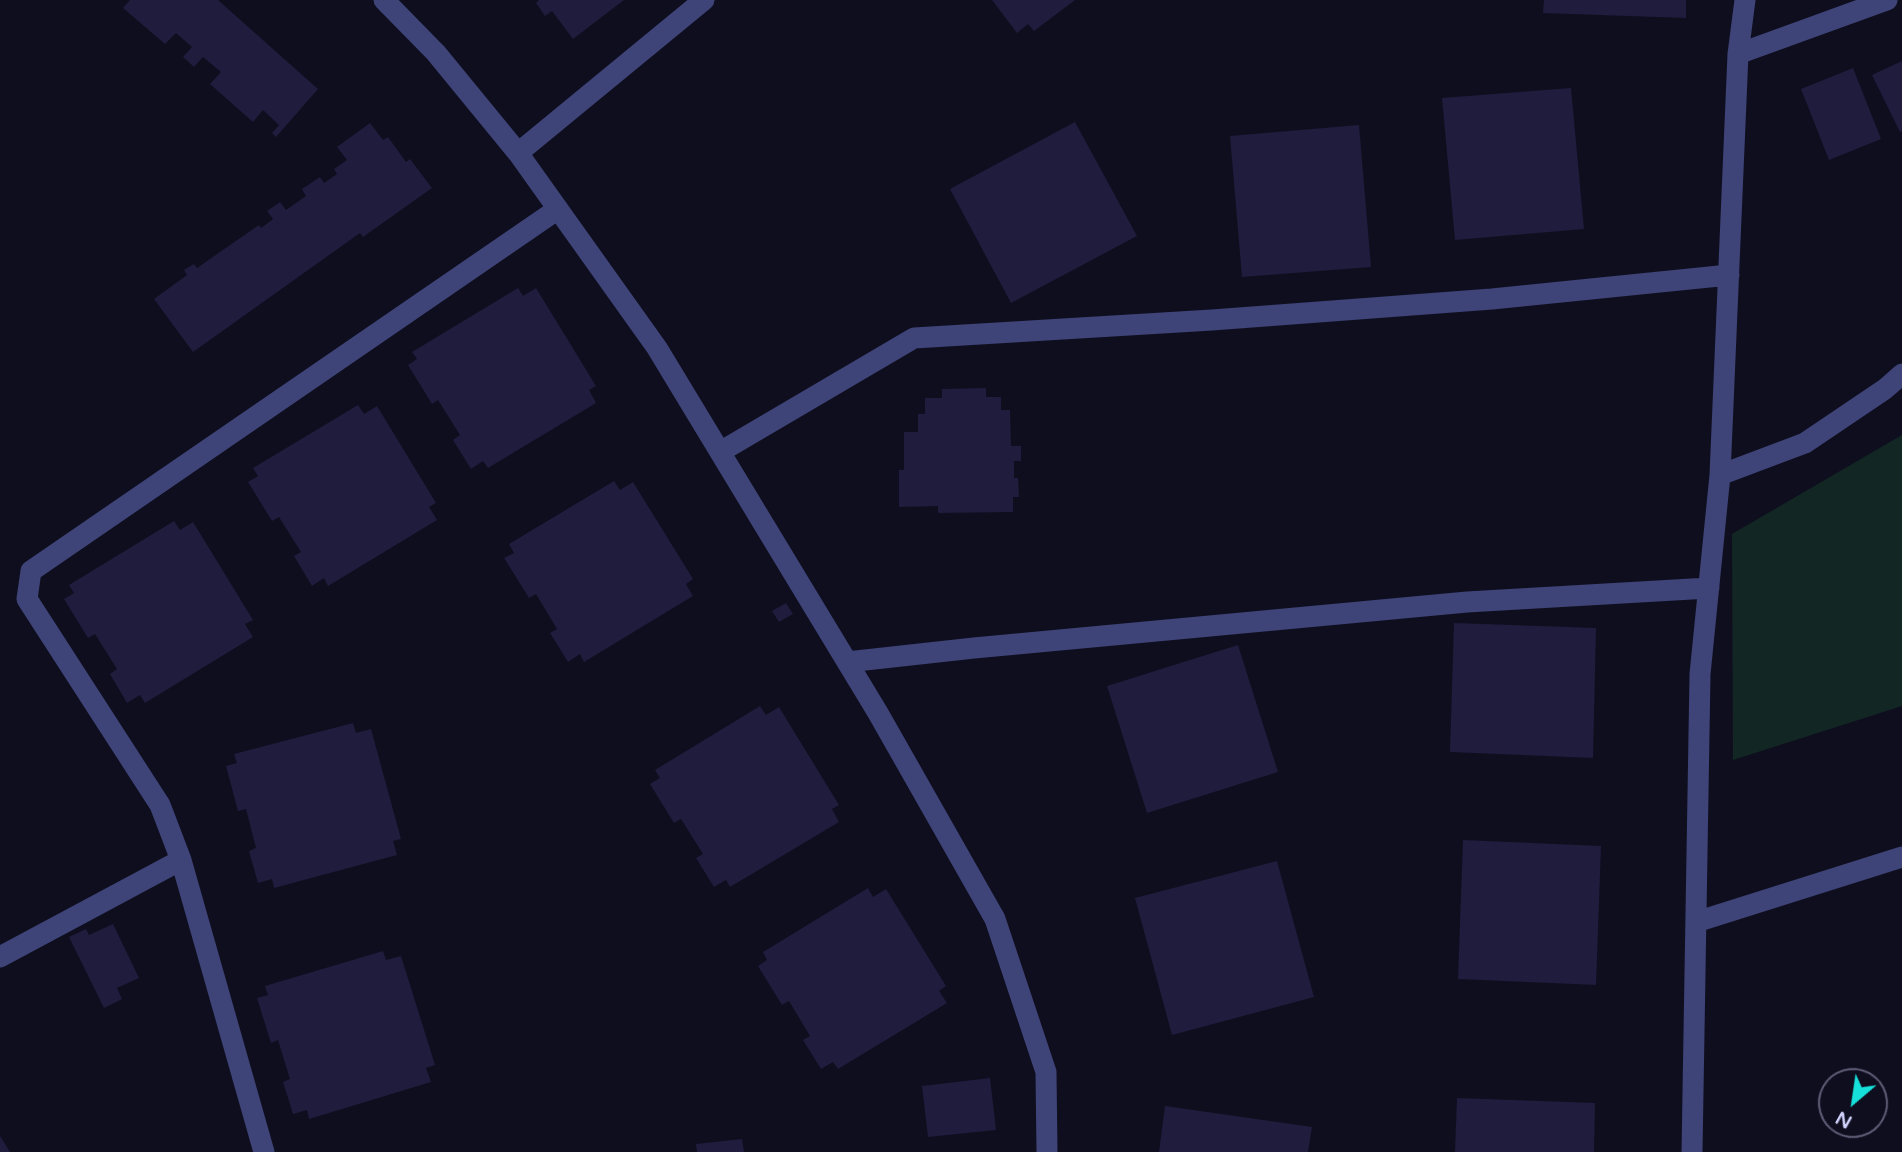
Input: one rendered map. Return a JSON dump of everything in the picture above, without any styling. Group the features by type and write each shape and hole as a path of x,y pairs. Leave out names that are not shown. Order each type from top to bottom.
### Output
{"street":[{"path":"384,0 436,53 518,153 657,348 846,662 995,919 1046,1072 1047,1152"},
{"path":"518,153 704,0"},
{"path":"1692,1152 1700,674 1720,475 1738,54 1745,0"},
{"path":"1738,54 1888,0"},
{"path":"264,1152 181,860 160,805 27,599 31,571 558,209"},
{"path":"720,452 914,338 1466,301 1729,275"},
{"path":"1720,475 1805,443 1885,389 1902,373"},
{"path":"846,662 1467,602 1709,588"},
{"path":"1696,922 1902,857"},
{"path":"0,957 181,860"}],"green space":[{"path":"1902,435 1902,706 1733,760 1732,534"}],"building":[{"path":"130,0 218,0 318,89 276,137 272,133 279,125 263,110 253,122 210,84 221,72 203,57 194,67 183,57 192,47 176,33 165,44 123,8"},
{"path":"539,0 624,0 573,39 552,11 545,16 536,3"},
{"path":"992,0 1075,0 1034,31 1028,24 1017,33"},
{"path":"1544,0 1686,0 1686,18 1543,13"},
{"path":"1902,61 1902,131 1900,132 1872,75"},
{"path":"1853,68 1881,139 1829,160 1801,89"},
{"path":"1571,88 1584,229 1455,240 1442,98"},
{"path":"1075,122 1137,236 1011,303 950,189"},
{"path":"370,123 383,140 388,137 406,162 410,159 432,188 363,237 360,233 193,352 154,299 187,275 184,270 194,264 197,268 259,225 261,228 273,219 267,211 280,202 286,210 306,196 302,189 320,177 324,183 337,174 334,169 347,160 337,147"},
{"path":"1359,125 1371,267 1242,277 1230,136"},
{"path":"518,288 523,296 536,288 596,386 589,390 596,403 488,468 483,461 471,469 453,440 460,435 438,400 432,404 408,365 417,359 412,352"},
{"path":"986,388 986,397 1001,397 1001,410 1010,410 1011,446 1021,446 1021,461 1014,461 1014,478 1018,478 1019,497 1013,497 1013,512 938,513 938,506 899,507 899,470 904,470 904,432 918,432 918,414 925,414 925,398 942,398 942,389"},
{"path":"358,405 364,414 377,406 436,503 429,507 437,520 328,586 324,578 312,586 294,556 301,552 279,517 272,521 248,482 258,476 253,468"},
{"path":"614,481 620,490 633,482 693,579 686,584 693,596 584,662 580,654 568,662 550,633 557,629 536,594 529,598 504,558 514,553 509,544"},
{"path":"174,521 180,530 193,522 253,620 245,624 253,637 145,703 140,695 127,703 110,674 117,669 95,634 88,638 64,599 74,593 69,585"},
{"path":"786,603 793,614 779,622 772,611"},
{"path":"1454,623 1596,628 1593,758 1450,752"},
{"path":"1238,645 1278,772 1147,813 1107,686"},
{"path":"760,706 766,715 779,707 839,805 832,809 839,822 730,887 726,880 714,887 696,858 703,854 681,819 674,823 650,784 660,778 655,770"},
{"path":"353,723 356,733 371,729 401,839 393,841 397,855 274,888 272,879 258,883 249,851 256,848 246,809 238,811 226,766 237,763 234,754"},
{"path":"1463,840 1601,846 1596,985 1458,979"},
{"path":"1277,861 1314,997 1172,1035 1135,898"},
{"path":"868,888 873,897 886,889 946,986 939,991 947,1003 838,1069 833,1062 821,1069 803,1040 810,1036 789,1001 782,1005 758,966 767,960 763,952"},
{"path":"113,924 139,978 117,988 122,999 104,1008 69,937 86,929 89,935"},
{"path":"383,951 386,960 401,956 435,1065 426,1068 431,1082 309,1119 307,1110 293,1114 283,1082 290,1079 278,1040 271,1043 257,998 268,995 265,986"},
{"path":"990,1078 996,1130 928,1137 922,1086"},
{"path":"1457,1098 1595,1103 1594,1152 1455,1152"},
{"path":"1165,1106 1312,1127 1308,1152 1159,1152"},
{"path":"0,1136 10,1152 0,1152"},
{"path":"742,1139 744,1152 697,1152 696,1144"}]}
